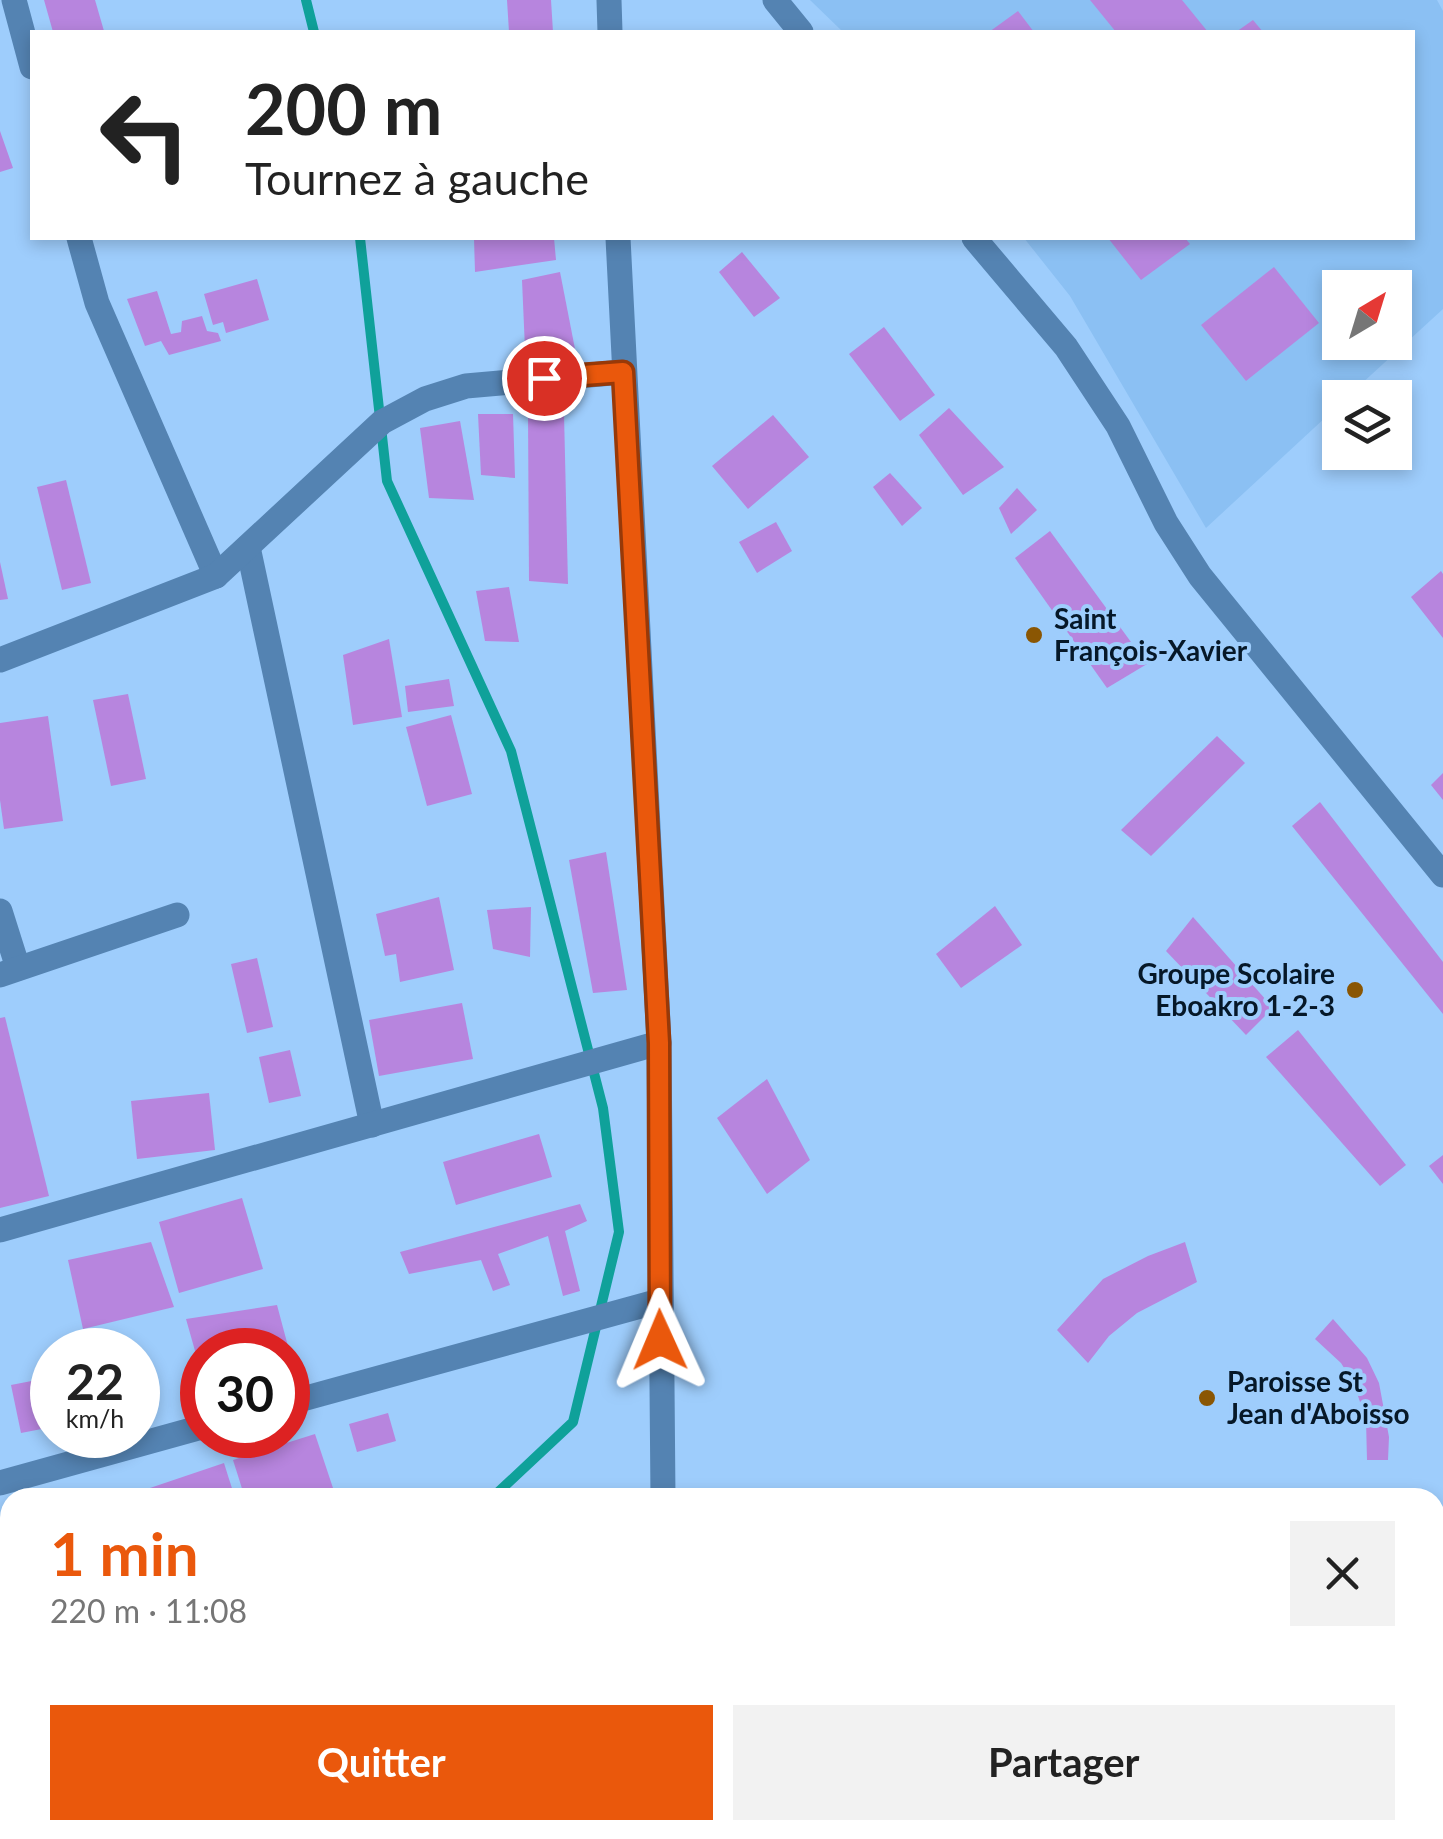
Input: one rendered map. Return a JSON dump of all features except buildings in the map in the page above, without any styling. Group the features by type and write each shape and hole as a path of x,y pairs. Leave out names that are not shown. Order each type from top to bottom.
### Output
{"street":[{"path":"14,0 30,60"},
{"path":"609,0 610,30"},
{"path":"776,0 799,30"},
{"path":"80,240 97,302 216,576"},
{"path":"618,240 659,1043 663,1488"},
{"path":"976,240 1066,347 1118,426 1166,523 1200,576 1443,875"},
{"path":"0,660 216,576 382,422 425,399 466,386 623,372"},
{"path":"248,547 372,1125"},
{"path":"0,911 9,972 177,914"},
{"path":"0,1230 659,1043"},
{"path":"310,1397 659,1301"},
{"path":"0,1482 180,1433"}],"shaded area":[{"path":"810,0 1437,0 1443,11 1443,309 1412,337 1412,270 1322,270 1322,360 1387,360 1366,380 1322,380 1322,421 1206,528 1070,296 1026,240 1415,240 1415,30 841,30"}],"waterway":[{"path":"306,0 314,30"},
{"path":"360,240 387,481 511,751 603,1108 619,1232 573,1422 503,1488"}],"place":[{"name":"Saint François-Xavier","path":"1034,635"},
{"name":"Groupe Scolaire Eboakro 1-2-3","path":"1355,990"},
{"name":"Paroisse St Jean d'Aboisso","path":"1207,1398"}],"route":[{"path":"544,378 623,372 659,1043 660,1340"}]}
